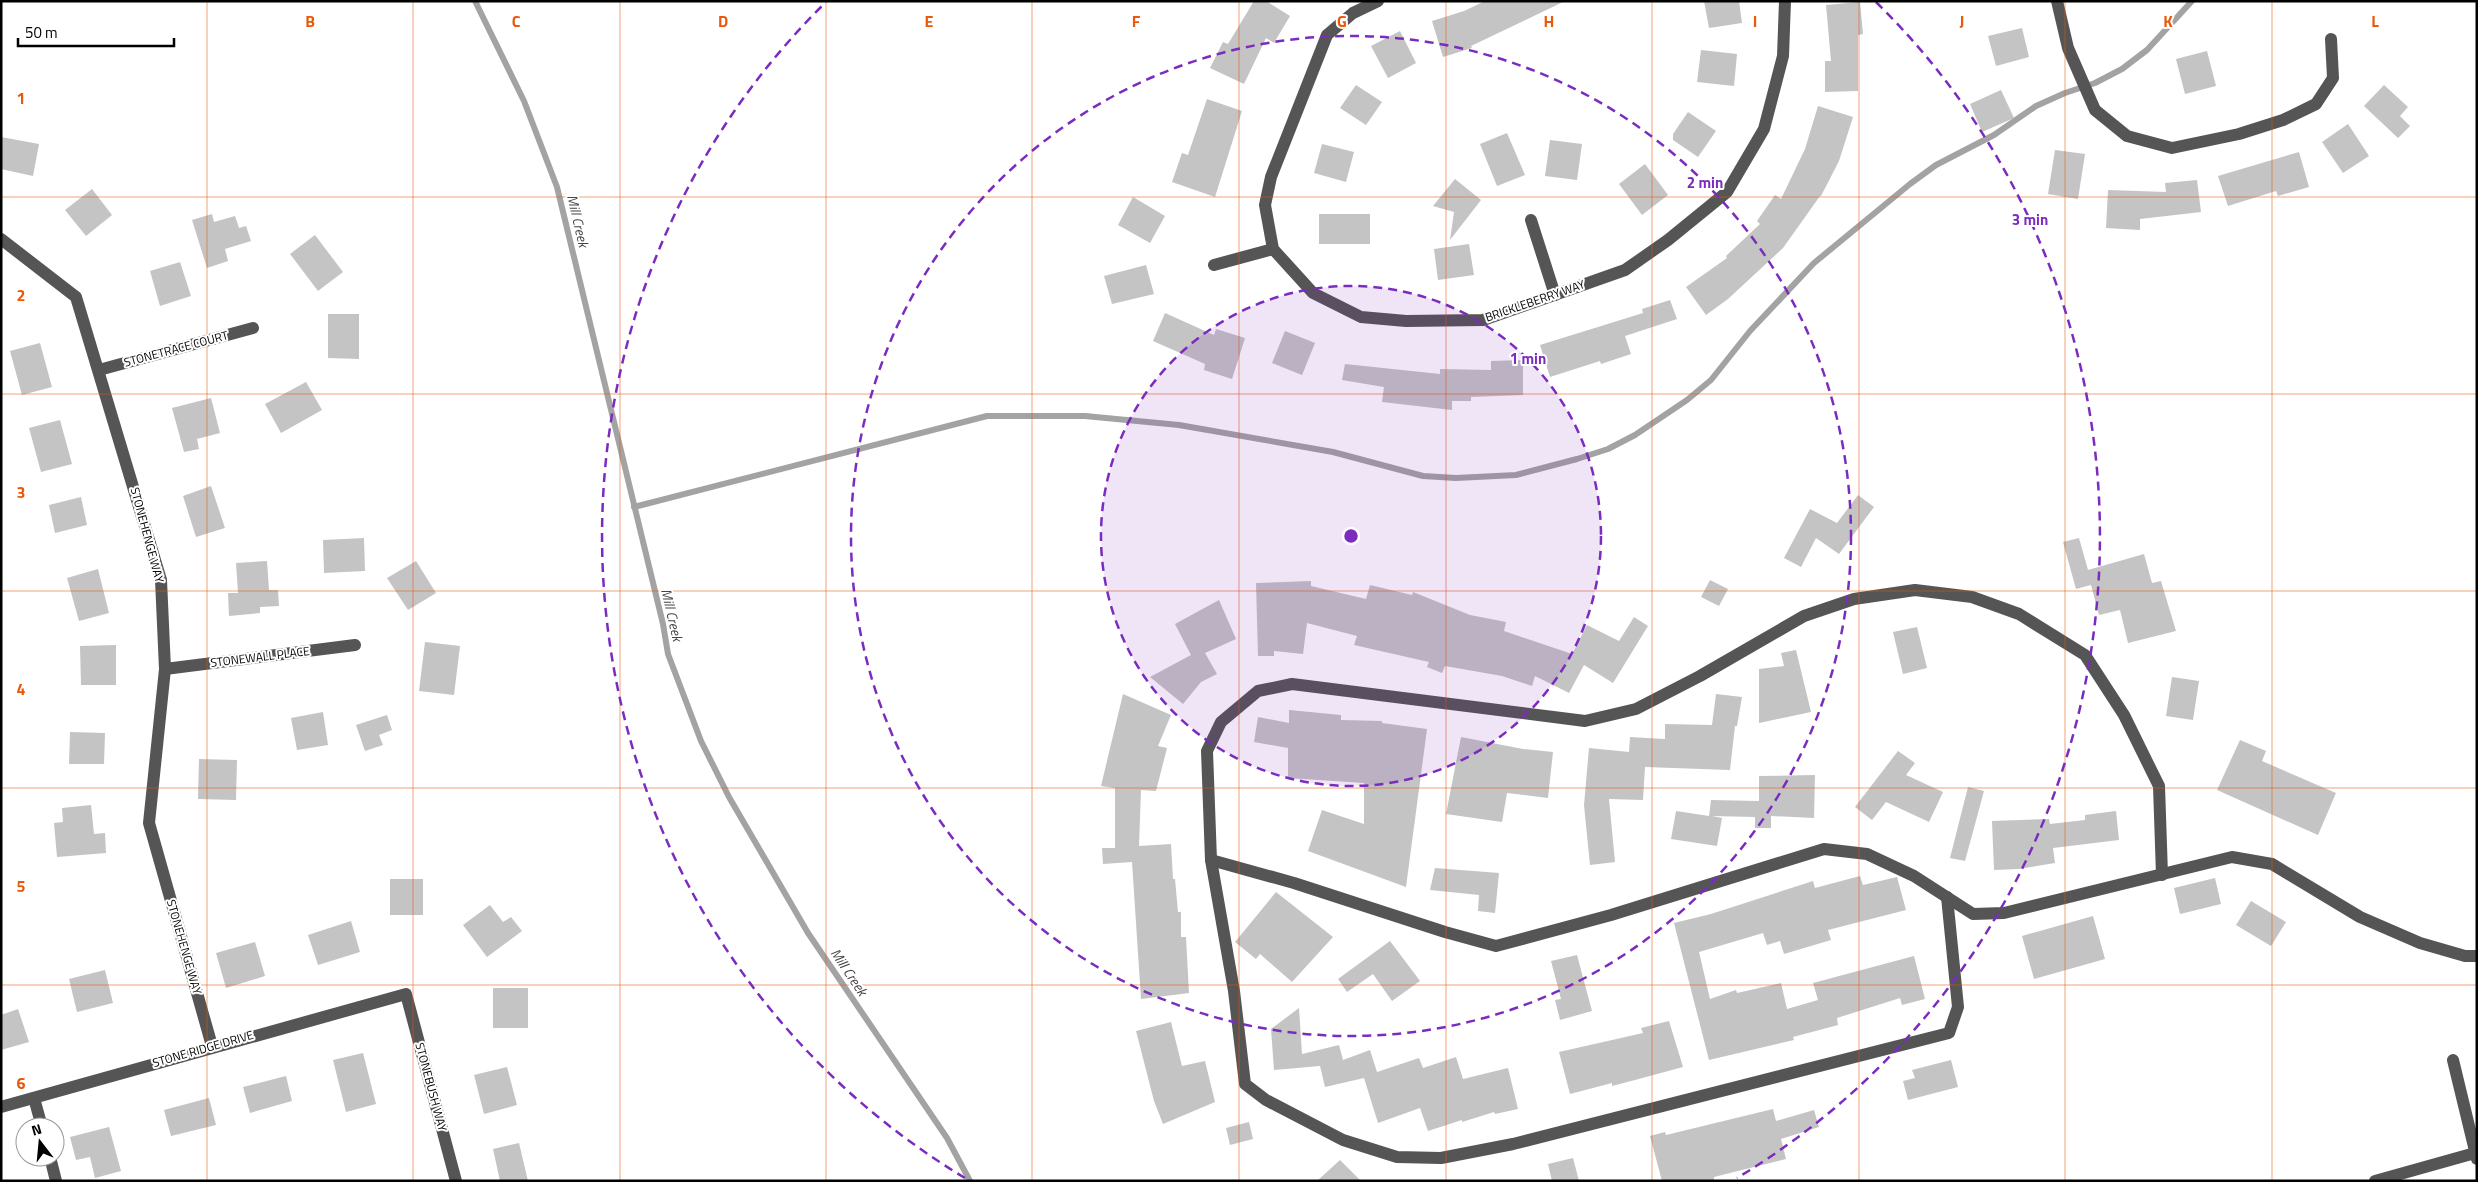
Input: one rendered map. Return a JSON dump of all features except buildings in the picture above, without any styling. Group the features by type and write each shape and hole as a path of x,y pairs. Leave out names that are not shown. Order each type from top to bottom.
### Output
{"street":[{"path":"1214,265 1273,249 1265,206 1271,177 1327,35 1353,13 1378,1"},
{"name":"BRICKLEBERRY WAY","path":"1273,249 1313,293 1361,317 1406,321 1483,320 1626,270 1668,240 1727,192 1764,129 1783,56 1785,1"},
{"path":"2057,1 2068,48 2095,110 2127,136 2172,148 2239,134 2284,120 2316,104 2333,78 2331,39"},
{"path":"1531,220 1555,295"},
{"name":"STONEHENGE WAY","path":"1,239 76,297 161,580 165,668 149,823 212,1046"},
{"name":"STONETRACE COURT","path":"98,370 253,328"},
{"path":"1947,897 1958,1007 1948,1033 1513,1144 1441,1158 1397,1157 1343,1140 1266,1100 1245,1084 1234,991 1211,860 1207,751 1221,722 1258,691 1292,684 1585,721 1636,709 1700,676 1804,616 1854,599 1915,590 1972,597 2019,614 2085,655 2124,715 2159,786 2162,875"},
{"name":"STONEWALL PLACE","path":"165,668 355,644"},
{"path":"1211,860 1294,883 1445,932 1496,946 1611,916 1824,849 1867,854 1914,876 1973,914 2004,913 2232,857 2272,864 2360,917 2420,943 2465,956 2477,956"},
{"name":"STONE RIDGE DRIVE","path":"1,1107 212,1046 406,994"},
{"name":"STONEBUSH WAY","path":"406,994 456,1181"},
{"path":"2375,1181 2476,1156 2453,1060"},
{"path":"34,1098 39,1117"},
{"path":"52,1167 56,1181"}],"waterway":[{"name":"Mill Creek","path":"475,1 524,101 557,187 663,624 668,654 701,741 729,797 808,933 947,1138 970,1181"},
{"path":"634,507 987,416 1085,416 1179,425 1333,452 1423,476 1456,478 1516,475 1608,449 1635,435 1687,400 1711,380 1750,331 1814,263 1910,184 1936,165 1994,135 2036,106 2065,93 2095,83 2122,69 2147,50 2192,1"}]}
